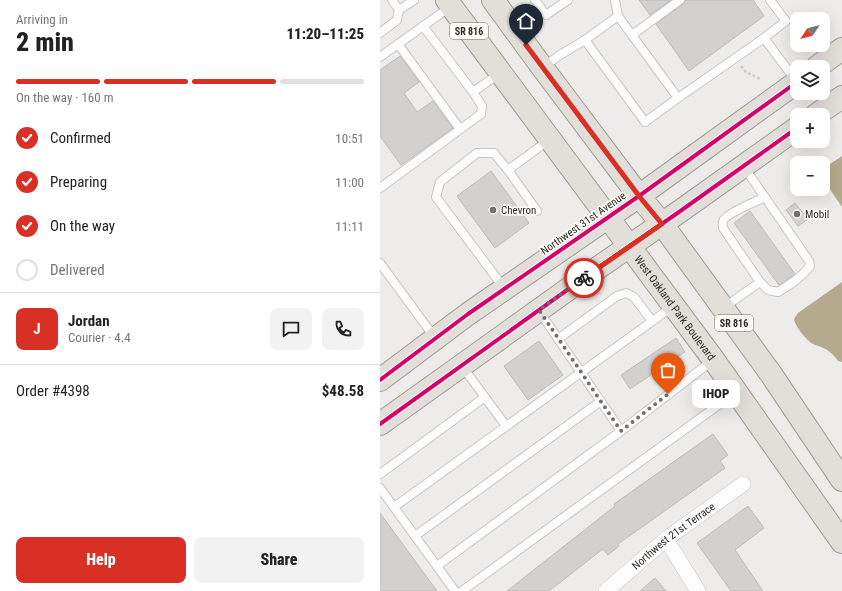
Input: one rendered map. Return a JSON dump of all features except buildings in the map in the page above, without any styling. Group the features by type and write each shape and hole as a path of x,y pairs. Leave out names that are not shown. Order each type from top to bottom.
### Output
{"main road":[{"name":"SR 816","path":"493,0 639,196 662,224 771,374 842,480"},
{"name":"West Oakland Park Boulevard","path":"449,3 713,359 842,542"},
{"path":"827,60 842,49"},
{"name":"Northwest 31st Avenue","path":"380,380 505,288 639,196 790,87"},
{"path":"826,108 842,97"},
{"path":"380,424 790,133"}],"street":[{"name":"Northwest 21st Terrace","path":"606,591 666,539 742,484"},
{"path":"666,539 698,591"}],"lane":[{"path":"392,0 399,10"},
{"path":"380,33 397,20 399,10 414,0"},
{"path":"535,0 546,15 568,0"},
{"path":"615,0 618,16 678,98"},
{"path":"632,35 680,0"},
{"path":"585,40 645,122 786,21 770,0"},
{"path":"380,57 423,26 449,3"},
{"path":"542,67 585,40 618,16"},
{"path":"380,187 481,114 482,106 473,92 423,26"},
{"path":"764,38 790,73"},
{"path":"398,44 460,129"},
{"path":"473,92 500,73"},
{"path":"508,170 550,140"},
{"path":"505,288 436,197 440,182 477,153 494,153 537,211"},
{"path":"744,166 809,261 810,266 803,274 778,292 768,290 760,282 723,228 722,222 725,217 746,205 765,197"},
{"path":"380,263 435,339"},
{"path":"723,308 760,282"},
{"path":"558,339 617,296 626,293 634,298 652,321"},
{"path":"394,507 674,306"},
{"path":"539,310 621,431"},
{"path":"437,566 621,431 713,359"},
{"path":"462,366 506,426"},
{"path":"462,591 736,391"},
{"path":"380,474 485,398"},
{"path":"415,536 601,401"},
{"path":"380,488 455,591"}],"path":[{"path":"741,66 746,72 760,79"}],"shaded area":[{"path":"842,156 842,207 830,189 830,164"},
{"path":"842,282 842,362 838,361 826,350 813,344 807,339 801,333 794,319 798,313"}],"cycle path":[{"path":"380,380 468,314 639,196 790,87"},
{"path":"380,424 790,133"}],"way so far":[{"path":"584,278 539,310 621,431 668,394"}],"place":[{"name":"Chevron","path":"493,210"},
{"name":"Mobil","path":"797,214"},
{"name":"IHOP","path":"668,394"}],"route":[{"path":"526,45 639,196 662,224 584,278"}]}
